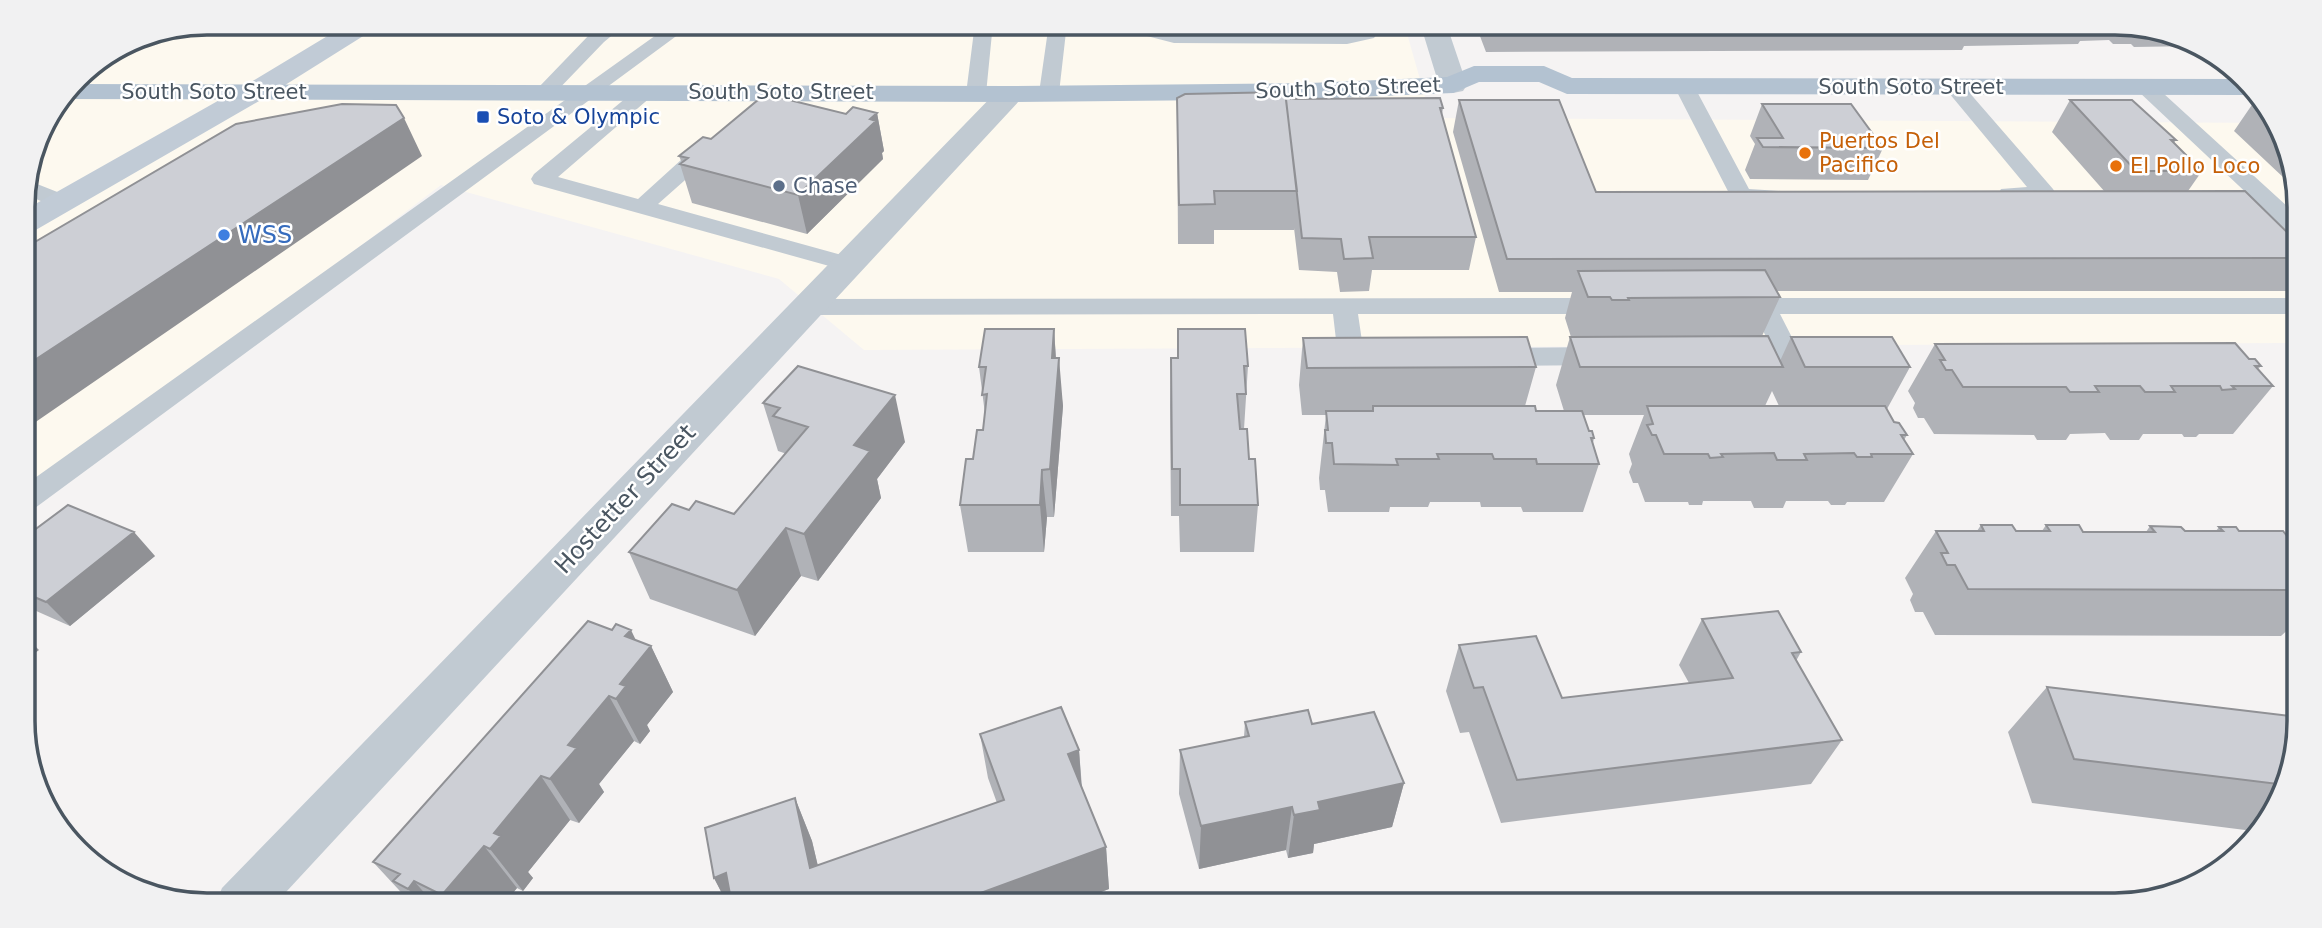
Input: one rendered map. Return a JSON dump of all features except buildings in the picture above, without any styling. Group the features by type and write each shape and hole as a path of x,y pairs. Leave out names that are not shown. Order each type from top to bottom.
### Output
{"main road":[{"path":"35,217 348,35"},
{"name":"South Soto Street","path":"79,92 993,94 1310,91 1453,85 1479,97 1550,97 1567,86 1954,87 2092,96 2144,87 2238,87"}],"street":[{"path":"1437,35 1453,85"},
{"name":"Hostetter Street","path":"251,893 848,264 993,94"}],"lane":[{"path":"545,92 601,35"},
{"path":"35,493 668,35"},
{"path":"986,35 993,94"},
{"path":"1049,93 1056,35"},
{"path":"1166,35 1294,38 1357,38 1364,35"},
{"path":"1684,86 1741,196 1797,196"},
{"path":"1954,87 2056,196 1990,194"},
{"path":"2144,87 2287,219"},
{"path":"645,92 542,179 848,264"},
{"path":"642,207 771,92"},
{"path":"35,191 62,202"},
{"path":"1344,306 1351,357 1392,357"},
{"path":"808,307 1629,306"},
{"path":"1710,306 2287,306"},
{"path":"1720,356 1788,355 1764,306"},
{"path":"1474,357 1625,356"}],"shaded area":[{"path":"1407,35 1431,118 2265,123 2278,151 2286,184 2287,343 864,350 779,279 441,185 35,492 35,195 41,162 48,141 70,102 102,70 151,44 184,36"}],"place":[{"name":"Soto & Olympic","path":"483,117"},
{"name":"Puertos Del Pacifico","path":"1805,153"},
{"name":"El Pollo Loco","path":"2116,166"},
{"name":"Chase","path":"779,186"},
{"name":"WSS","path":"224,235"}]}
